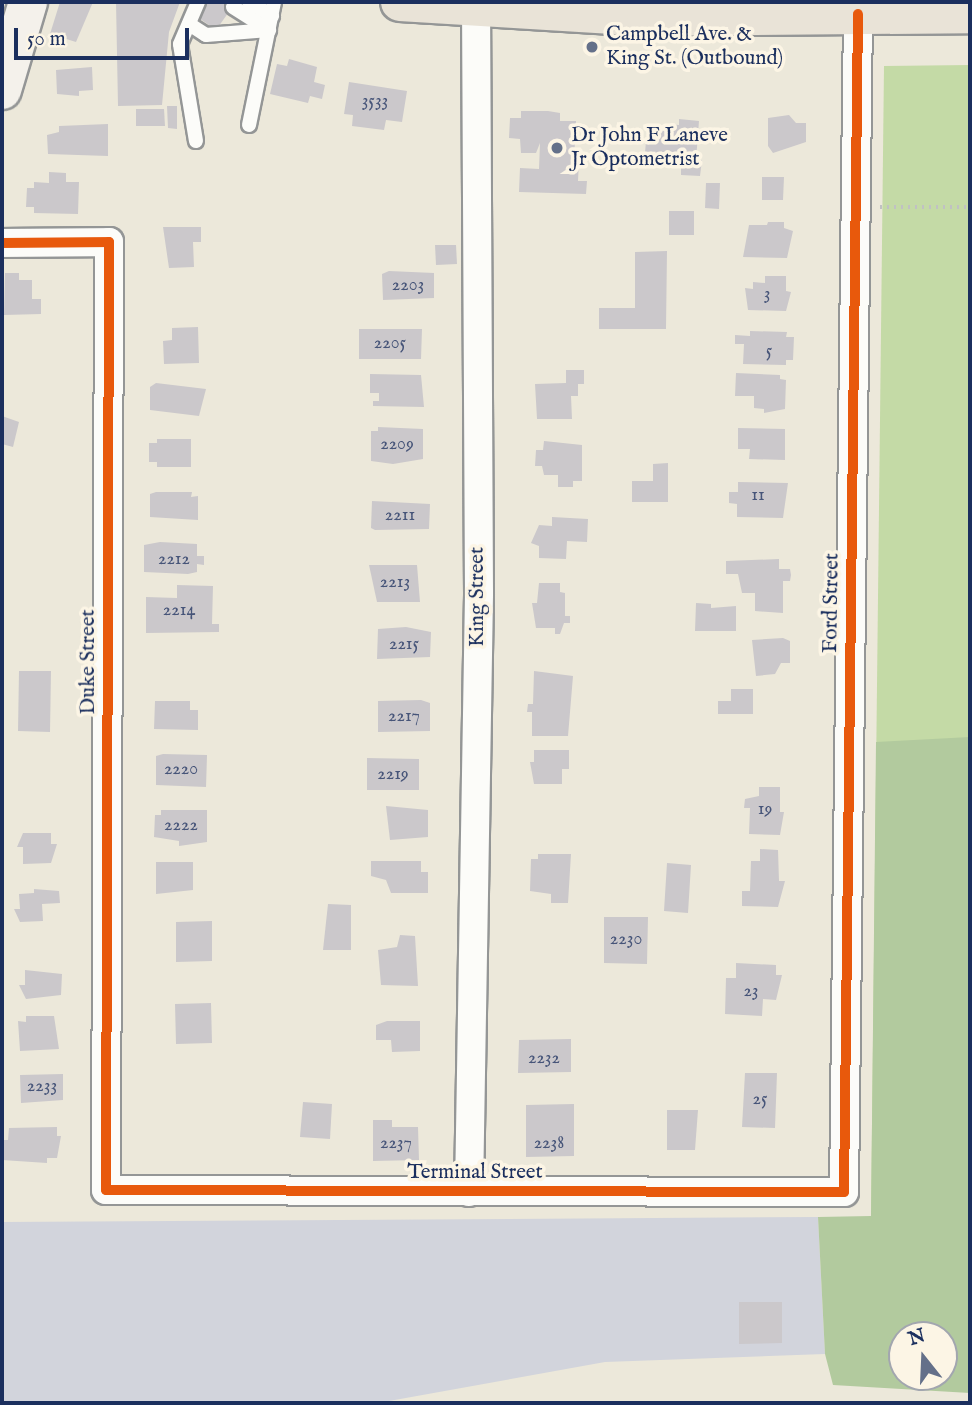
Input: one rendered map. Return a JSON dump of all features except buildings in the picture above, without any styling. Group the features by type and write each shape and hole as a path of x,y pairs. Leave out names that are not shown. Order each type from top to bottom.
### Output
{"main road":[{"path":"400,2 646,17 742,9 805,8 906,8 970,14"}],"street":[{"path":"2,90 28,2"},
{"name":"King Street","path":"469,1192 478,593 476,5"},
{"name":"Ford Street","path":"844,1192 853,10"},
{"name":"Duke Street","path":"2,243 110,242 106,1190"},
{"name":"Terminal Street","path":"106,1190 844,1192"}],"lane":[{"path":"196,141 180,44 198,2"},
{"path":"249,2 272,16"},
{"path":"233,7 272,16"},
{"path":"189,23 206,35 272,16"},
{"path":"249,125 272,16"}],"path":[{"path":"875,207 970,207"}],"shaded area":[{"path":"818,1217 825,1354 605,1362 378,1403 2,1403 2,1222"}],"green space":[{"path":"970,65 970,1217 871,1216 884,66"},
{"path":"970,737 970,1393 936,1391 958,1391 958,1321 888,1321 888,1388 833,1385 825,1354 818,1217 871,1216 876,742"}],"cycle path":[{"path":"2,243 109,242 106,1190 844,1192 858,14"}],"place":[{"name":"Campbell Ave. & King St. (Outbound)","path":"592,47"},
{"name":"Dr John F Laneve Jr Optometrist","path":"557,148"}]}
